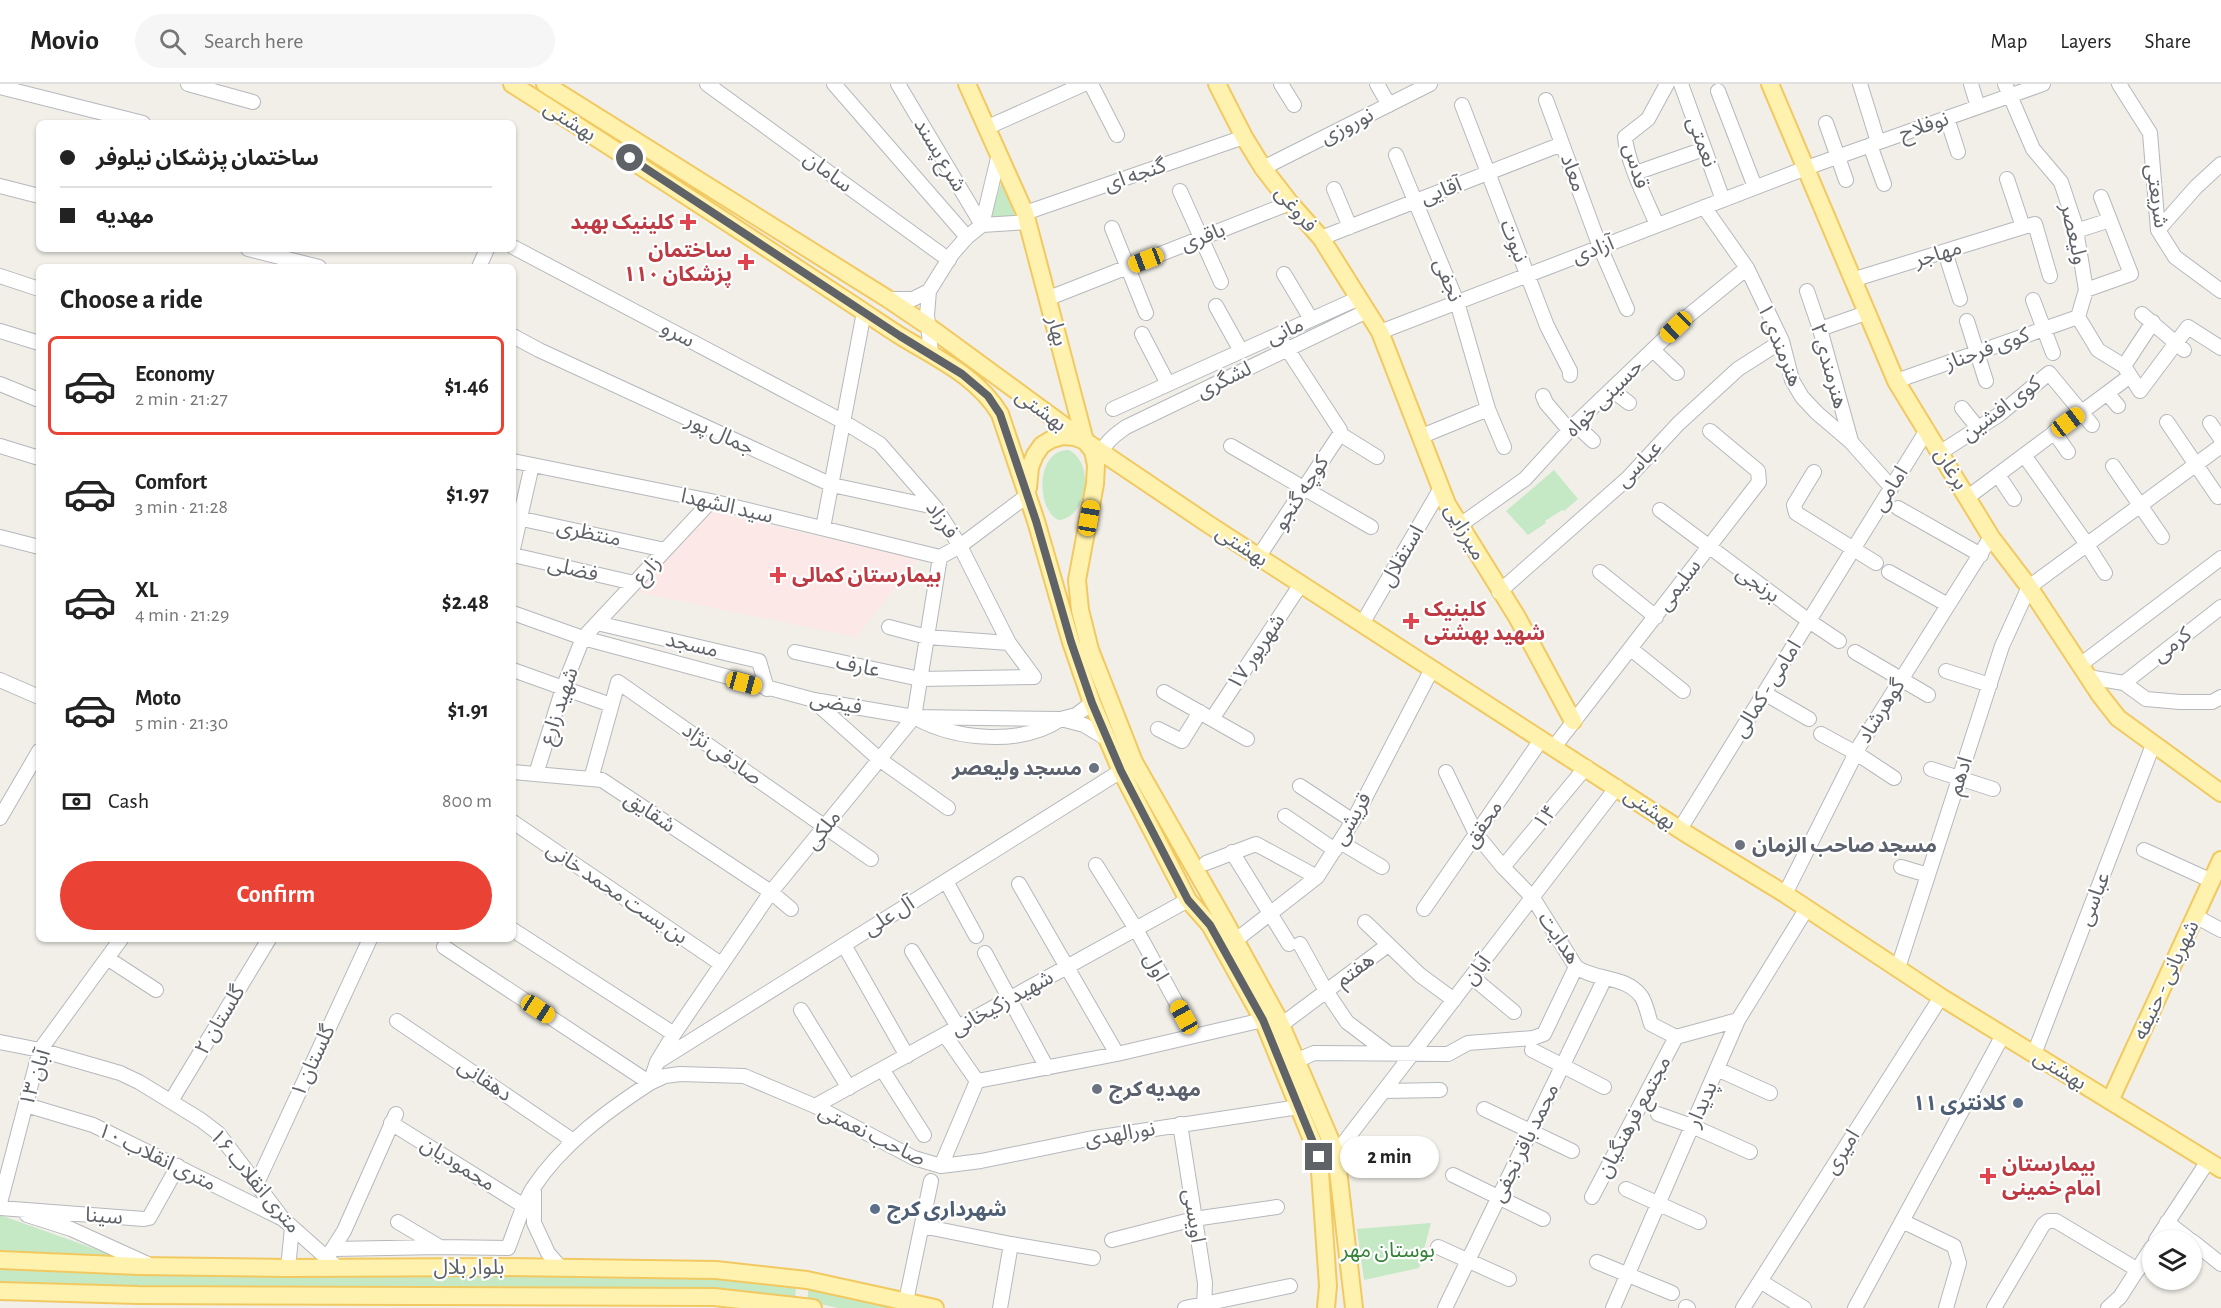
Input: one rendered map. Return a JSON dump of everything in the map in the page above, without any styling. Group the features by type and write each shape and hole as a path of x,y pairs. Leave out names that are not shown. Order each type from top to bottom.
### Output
{"main road":[{"name":"بهشتى","path":"513,84 931,353 981,388 994,404 1000,414 1028,495 1071,642 1107,739 1121,771 1188,900 1210,925 1263,1020 1319,1157 1328,1286 1326,1308"},
{"name":"بهشتى","path":"545,84 888,299 1085,441"},
{"path":"967,84 988,128"},
{"name":"برغان","path":"1770,84 1896,381 1991,537 2029,587 2118,718 2221,793"},
{"name":"فروغی","path":"1221,85 1244,137 1263,168 1321,238 1380,332"},
{"name":"بهار","path":"988,128 1026,218 1085,441 1098,458"},
{"name":"میرزایی","path":"1380,332 1448,504 1499,592 1517,618 1573,721"},
{"path":"1028,495 1030,467 1042,445 1063,436 1085,441"},
{"path":"1098,458 1077,580 1080,610 1090,650 1134,762 1236,940 1281,1025 1336,1153 1354,1308"},
{"name":"بهشتی","path":"1098,458 1259,556 1680,829 1807,908 1941,997 2215,1165"},
{"name":"شهربانی - حنیفه","path":"2110,1101 2221,860"},
{"name":"بلوار بلال","path":"0,1260 288,1268 332,1258 493,1267 716,1270 807,1280 935,1308"},
{"path":"493,1267 500,1273 502,1283 499,1293 494,1295"},
{"name":"بلوار بلال","path":"0,1291 346,1301 494,1295 714,1297 813,1308"}],"street":[{"path":"42,84 50,99"},
{"path":"188,84 253,102"},
{"name":"سامان","path":"707,84 949,260"},
{"path":"834,84 967,237"},
{"name":"شرع پسند","path":"898,84 982,225"},
{"path":"988,128 1084,84"},
{"path":"1091,84 1117,135"},
{"path":"1281,84 1294,105"},
{"path":"1377,84 1389,105"},
{"name":"نوروزی","path":"1263,168 1430,84"},
{"name":"قدس","path":"1657,225 1636,174 1625,137 1648,119 1667,84"},
{"name":"نعمتی","path":"1681,84 1723,200"},
{"path":"1860,84 1884,184"},
{"path":"1971,84 1978,107"},
{"name":"نوفلاح","path":"1806,168 1978,107 2008,90 2043,84"},
{"name":"شریعتی","path":"2119,84 2150,133 2158,230 2175,256 2221,291"},
{"path":"0,87 131,120"},
{"name":"ولیعصر","path":"2008,90 2033,149 2061,182 2076,231 2086,290 2078,317"},
{"path":"1718,91 1755,187"},
{"name":"معاد","path":"1546,100 1600,247 1627,309"},
{"name":"نبوت","path":"1462,105 1526,275 1570,375"},
{"path":"1947,118 1958,152"},
{"path":"1826,123 1846,180"},
{"name":"گنجه ای","path":"1026,218 1244,137"},
{"name":"آقایی","path":"1321,238 1562,144"},
{"path":"1644,170 1704,149"},
{"path":"982,225 999,154"},
{"name":"نجفی","path":"1396,155 1457,302 1488,409 1504,447"},
{"path":"2158,230 2196,187 2221,164"},
{"name":"آزادی","path":"1380,332 1806,168"},
{"path":"2007,179 2023,227 2035,224 2050,276"},
{"path":"0,186 36,195"},
{"path":"1334,189 1350,227"},
{"path":"1180,191 1221,282"},
{"path":"2086,290 2131,274 2101,197"},
{"name":"باقری","path":"1049,298 1290,203"},
{"name":"هنرمندی ۱","path":"1704,207 1747,267 1782,341 1792,380 1802,397 1851,442 1891,487"},
{"path":"931,353 927,304 929,291 949,260 967,237 982,225 1026,218"},
{"path":"2076,231 2110,220"},
{"name":"مهاجر","path":"1852,280 2023,227"},
{"path":"1112,228 1146,313"},
{"name":"سرو","path":"516,249 844,422"},
{"path":"260,252 307,264"},
{"path":"1945,252 1960,299"},
{"name":"حسینی خواه","path":"1461,525 1525,479 1573,428 1688,316 1747,267"},
{"path":"1284,274 1311,319"},
{"path":"0,276 36,288"},
{"path":"888,299 913,299 929,291"},
{"name":"هنرمندی ۲","path":"1807,291 1820,329 1851,442"},
{"path":"2033,300 2053,353"},
{"name":"مانی","path":"1113,409 1311,319 1363,304"},
{"name":"لشگری","path":"1098,458 1115,435 1126,427 1288,349 1363,304"},
{"path":"1216,306 1241,351"},
{"path":"823,528 864,312"},
{"path":"1820,329 1866,313"},
{"path":"2078,317 2098,350 2127,371 2140,391 2181,346 2188,327 2221,348"},
{"name":"کوی فرحناز","path":"1896,381 2078,317"},
{"path":"1968,497 2107,393 2127,371 2147,318 2181,346"},
{"path":"1967,321 1986,381"},
{"path":"0,331 36,342"},
{"path":"1142,334 1168,384"},
{"path":"1278,334 1340,432 1377,457"},
{"name":"جمال پور","path":"516,338 832,485 935,507"},
{"name":"عباسی","path":"1499,592 1628,478 1678,424 1738,369 1782,341"},
{"path":"1653,350 1677,373"},
{"name":"کوی افشین","path":"1941,452 2000,414 2049,373 2082,412"},
{"path":"0,384 36,399"},
{"path":"1612,390 1629,403"},
{"path":"2107,393 2118,406"},
{"path":"1543,396 1546,403 1573,428 1593,441"},
{"path":"1962,408 1978,428"},
{"path":"1422,436 1488,409"},
{"path":"2082,412 2092,425"},
{"name":"فرزاد","path":"844,422 880,444 935,507 960,546 1009,643 1034,677 920,679"},
{"path":"2167,422 2218,497"},
{"path":"2210,423 2221,439"},
{"name":"امامی","path":"1853,549 1927,430"},
{"name":"سلیمی","path":"1547,743 1573,721 1631,650 1759,482 1758,471 1710,431"},
{"name":"کوچه گنجو","path":"1259,556 1340,432"},
{"path":"2054,432 2068,452"},
{"path":"0,446 36,457"},
{"path":"1232,446 1371,527"},
{"path":"2029,587 2221,446"},
{"path":"2024,455 2105,573"},
{"name":"سید الشهدا","path":"516,462 711,501 940,557"},
{"path":"516,518 532,465"},
{"path":"2113,466 2162,537"},
{"path":"1814,472 1794,505 1796,513 1876,563"},
{"path":"1998,475 2014,499"},
{"name":"استقلال","path":"1362,624 1441,488"},
{"path":"914,717 940,557 960,546 1028,495"},
{"name":"زارع","path":"582,638 711,501"},
{"path":"1898,508 1981,555"},
{"name":"برنجی","path":"1660,510 1839,641"},
{"name":"منتظری","path":"516,518 665,550"},
{"path":"0,537 36,546"},
{"name":"گوهرشاد","path":"1785,894 1856,753 1991,537"},
{"name":"امامی - کمالی","path":"1680,829 1853,549"},
{"name":"فضلی","path":"516,556 634,583"},
{"path":"2084,671 2221,558"},
{"path":"1600,572 1656,617"},
{"path":"1889,572 1948,605"},
{"name":"۱۷ شهریور","path":"1158,729 1182,741 1206,716 1301,584"},
{"name":"ادهم","path":"1898,968 2002,646 2029,587"},
{"name":"کرمی","path":"2124,683 2221,607"},
{"name":"فیضی","path":"516,614 582,638 767,689 813,700 914,717 935,728 957,733 996,736 1035,732 1061,719"},
{"name":"مسجد","path":"597,623 759,661 767,689"},
{"path":"889,627 927,637 1009,643"},
{"name":"شهید زارع","path":"536,774 563,688 582,638"},
{"path":"1631,650 1683,691"},
{"name":"عارف","path":"795,652 920,679"},
{"path":"1855,652 1928,695"},
{"name":"قریشی","path":"1236,940 1317,877 1353,821 1432,669"},
{"path":"516,671 610,705 591,779"},
{"path":"1946,671 1990,685"},
{"path":"2084,671 2124,683 2146,699 2212,702 2221,697"},
{"name":"صادقی نژاد","path":"610,705 618,682 871,859"},
{"path":"1,683 36,696"},
{"path":"1164,692 1247,740"},
{"path":"1764,693 1809,719"},
{"path":"813,700 879,759 948,808"},
{"path":"1061,719 1076,715 1092,703"},
{"name":"ملکی","path":"646,1085 674,1034 771,892 914,717"},
{"path":"1061,719 1084,725 1107,739"},
{"path":"1821,734 1894,778"},
{"name":"محقق","path":"1424,909 1476,834 1547,743"},
{"name":"عباسی","path":"2034,1054 2153,745"},
{"path":"0,818 36,756"},
{"name":"۱۴","path":"1503,867 1586,767"},
{"path":"1931,769 1993,789"},
{"name":"آل علی","path":"657,1062 1121,771"},
{"name":"شقایق","path":"516,772 602,780 771,892 791,909"},
{"name":"هدایت","path":"1446,772 1476,834 1533,898 1576,967 1585,974 1630,986 1642,997 1651,1024 1677,1037"},
{"path":"1300,786 1353,821"},
{"name":"آبان","path":"1336,1153 1617,787"},
{"path":"1285,816 1337,846 1382,867"},
{"name":"بن بست محمد خانی","path":"516,824 721,964"},
{"path":"1206,863 1256,844 1317,877"},
{"path":"2144,850 2211,881"},
{"path":"1232,852 1271,913 1347,1022 1388,1053"},
{"name":"اول","path":"1096,865 1136,929 1194,1035"},
{"path":"1901,867 1928,875"},
{"path":"946,881 976,936"},
{"path":"1019,884 1117,1053"},
{"name":"شهید زکیخانی","path":"815,1106 1188,900"},
{"name":"پدیدار","path":"1613,1308 1738,1020 1807,908"},
{"path":"2195,916 2221,930"},
{"path":"1365,922 1388,945"},
{"path":"516,932 674,1034"},
{"name":"۱۳ آبان","path":"0,1203 7,1151 26,1105 40,1050 119,942"},
{"name":"گلستان ۲","path":"171,1101 267,942"},
{"name":"گلستان ۱","path":"257,1183 369,942"},
{"name":"هفتم","path":"1281,1025 1388,945 1420,975 1454,1000"},
{"path":"332,1258 440,1247 508,1248 534,1187 572,1140 646,1085 444,947"},
{"path":"912,951 958,1028"},
{"path":"848,952 907,1056"},
{"path":"985,953 1047,1068"},
{"path":"107,958 156,990"},
{"path":"1296,1061 1314,1053 1448,1054 1468,1043 1533,1038 1544,1034 1576,967"},
{"path":"1472,977 1514,1012"},
{"name":"محمد باقر نجفی","path":"1445,1308 1605,978"},
{"name":"امیری","path":"1743,1308 1941,997"},
{"path":"801,1010 849,1088"},
{"path":"945,1035 977,1081 1047,1068 1263,1020"},
{"path":"1677,1037 1738,1020"},
{"name":"دهقانی","path":"397,1021 572,1140"},
{"path":"1855,1308 2003,1035"},
{"name":"مجتمع فرهنگیان","path":"1592,1197 1677,1037"},
{"name":"۱۶ متری انقلاب","path":"0,1042 40,1050 120,1074 171,1101 218,1133 288,1224 332,1258"},
{"path":"1532,1050 1604,1087"},
{"path":"882,1069 924,1135"},
{"path":"1717,1069 1770,1093"},
{"name":"صاحب نعمتی","path":"646,1085 665,1076 680,1074 744,1076 815,1106 914,1158 941,1166 977,1081"},
{"path":"1384,1091 1440,1090"},
{"name":"۱۰ متری انقلاب","path":"26,1105 93,1125 178,1166 288,1224"},
{"name":"نورالهدی","path":"941,1166 981,1161 1088,1139 1299,1107"},
{"path":"1484,1109 1572,1151"},
{"path":"1658,1114 1692,1126 1749,1152"},
{"name":"محمودیان","path":"332,1258 394,1119 524,1206"},
{"name":"اویسی","path":"1180,1124 1205,1283 1204,1306"},
{"path":"2162,1230 2215,1165"},
{"name":"سینا","path":"0,1208 149,1218 178,1166"},
{"path":"1453,1175 1543,1219"},
{"path":"906,1301 931,1181"},
{"path":"534,1187 534,1223 548,1253 560,1267"},
{"path":"1626,1189 1699,1222"},
{"path":"1112,1240 1194,1219 1277,1207"},
{"path":"0,1208 71,1229 153,1266"},
{"path":"1902,1221 1954,1246 1959,1263 1946,1308"},
{"path":"1994,1308 2043,1225 2048,1221 2056,1221 2138,1270"},
{"path":"398,1222 440,1247"},
{"path":"2167,1222 2177,1230"},
{"path":"288,1224 288,1268"},
{"path":"922,1226 1093,1258"},
{"path":"1000,1308 1011,1244"},
{"path":"1438,1247 1509,1279"},
{"path":"2202,1249 2221,1264"},
{"path":"1597,1262 1672,1293"},
{"path":"2108,1308 2123,1302 2142,1263"},
{"path":"1760,1281 1804,1308"},
{"path":"1185,1308 1204,1306 1290,1286"}],"shaded area":[{"name":"بیمارستان کمالی","path":"708,511 918,559 856,637 636,592"}],"green space":[{"path":"1002,180 1016,219 989,223"},
{"path":"1069,450 1082,466 1085,489 1076,510 1069,517 1059,520 1051,514 1046,505 1043,481 1050,459 1058,452"},
{"path":"1554,470 1578,499 1528,535 1506,511"},
{"path":"0,1215 126,1260 0,1256"},
{"name":"بوستان مهر","path":"1431,1223 1419,1268 1364,1280 1357,1229"},
{"path":"0,1267 634,1274 717,1276 796,1285 795,1301 0,1285"},
{"path":"809,1286 906,1308 838,1308 807,1301"}],"place":[{"name":"کلینیک بهبد","path":"688,222"},
{"name":"ساختمان پزشکان ۱۱۰","path":"746,262"},
{"name":"بیمارستان کمالی","path":"778,575"},
{"name":"کلینیک شهید بهشتی","path":"1411,621"},
{"name":"مسجد ولیعصر","path":"1094,768"},
{"name":"مسجد صاحب الزمان","path":"1740,845"},
{"name":"مهدیه کرج","path":"1097,1089"},
{"name":"کلانتری ۱۱","path":"2018,1103"},
{"name":"بیمارستان امام خمینی","path":"1988,1176"},
{"name":"شهرداری کرج","path":"875,1209"}],"route":[{"path":"630,158 900,336 948,364 981,388 994,404 1000,414 1028,495 1078,664 1121,771 1188,900 1210,925 1263,1020 1319,1157"}]}
